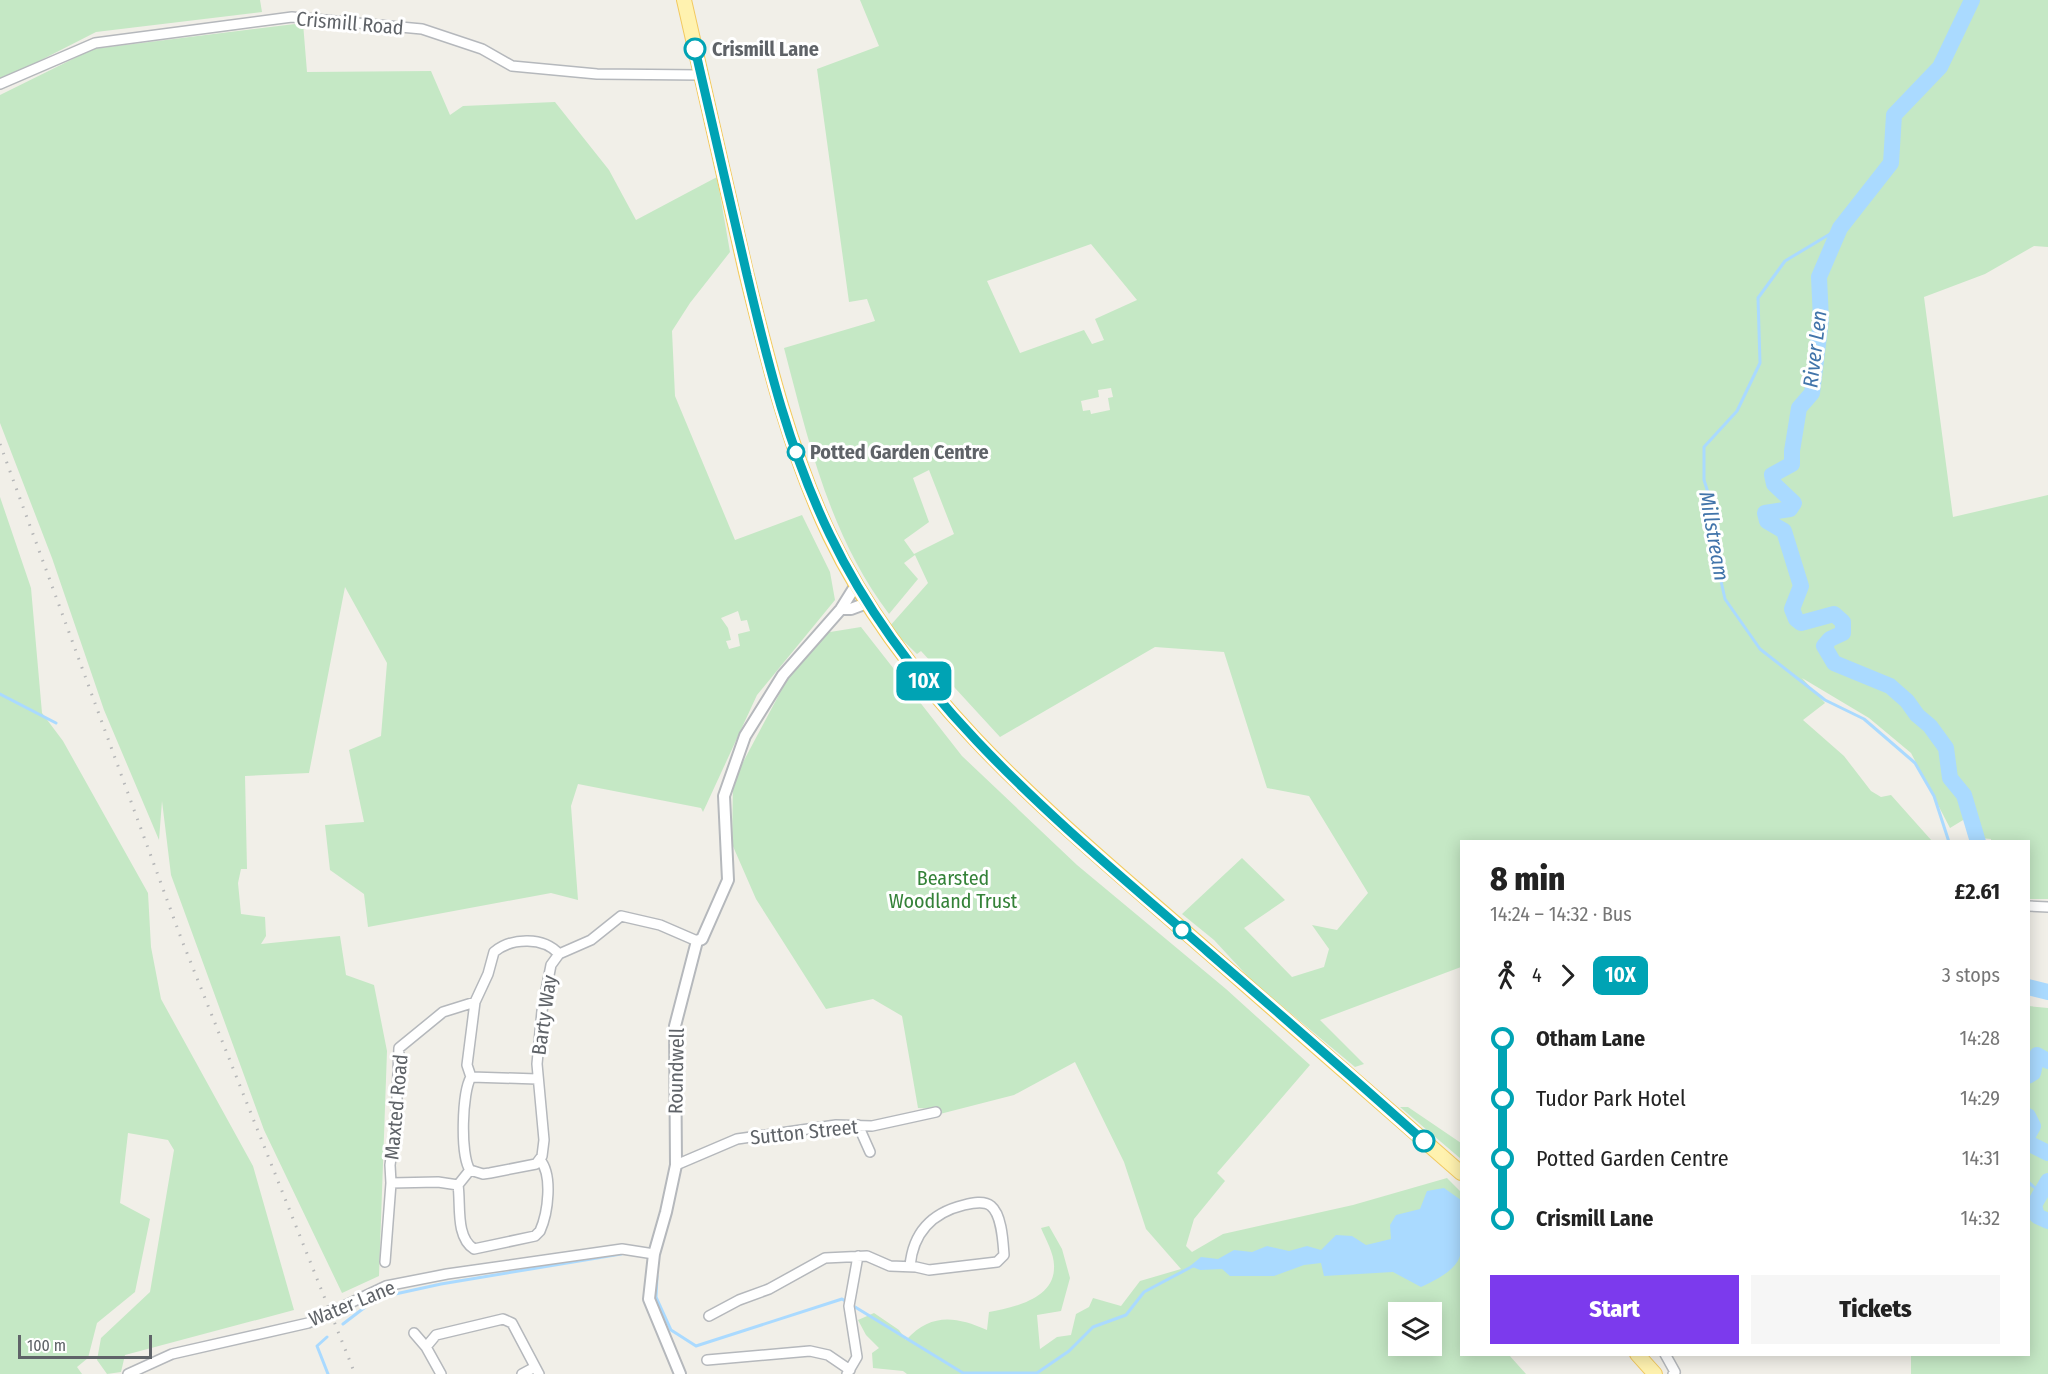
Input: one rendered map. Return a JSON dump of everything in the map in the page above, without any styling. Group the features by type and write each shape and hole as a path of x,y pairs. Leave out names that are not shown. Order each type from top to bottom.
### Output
{"main road":[{"path":"684,0 759,330 777,394 810,489 867,603 932,692 1034,798 1101,860 1460,1172"},
{"path":"1640,1356 1655,1374"}],"street":[{"name":"Crismill Road","path":"0,84 95,43 292,16 422,29 482,49 512,66 597,74 701,75"},
{"name":"Roundwell","path":"681,1374 649,1299 654,1254 676,1165 675,1026 697,941 702,939 728,880 723,796 745,736 783,675 841,609 856,585"},
{"path":"841,609 851,609 867,603"},
{"path":"2030,906 2048,907"},
{"name":"Barty Way","path":"458,1185 461,1225 465,1239 471,1248 535,1236 542,1227 547,1193 546,1169 540,1160 544,1140 537,1079 546,984 551,965 559,954 591,940 621,916 655,923 697,941"},
{"path":"540,1160 536,1164 483,1174 470,1170 465,1160 464,1145 466,1090 471,1077 467,1065 475,1002 488,974 492,955 499,948 541,941 559,954"},
{"name":"Maxted Road","path":"386,1262 390,1165 396,1123 399,1048 443,1012 475,1002"},
{"name":"Barty Way","path":"471,1077 537,1079"},
{"name":"Sutton Street","path":"676,1165 704,1151 737,1139 776,1131 872,1126 936,1112"},
{"path":"858,1125 870,1152"},
{"path":"458,1185 470,1170"},
{"name":"Maxted Road","path":"391,1183 458,1185"},
{"path":"709,1316 740,1300 769,1289 825,1258 867,1256 890,1266 910,1266 929,1270 950,1270 997,1262 1004,1255 996,1212 989,1204 976,1203 954,1208 933,1218 915,1242 910,1266"},
{"name":"Water Lane","path":"128,1374 172,1354 309,1323 386,1286 447,1274 622,1249 654,1254"},
{"path":"707,1360 810,1351 828,1355 849,1372 858,1357 849,1306 858,1256"},
{"path":"426,1347 436,1335 503,1319 513,1323 537,1370 522,1374"},
{"path":"414,1333 426,1347 441,1374"},
{"path":"1666,1356 1675,1372 1673,1374"}],"green space":[{"path":"0,0 260,0 262,12 96,32 0,81"},
{"path":"860,0 2048,0 2048,247 2034,246 1985,274 1924,297 1953,517 2048,495 2048,899 2030,899 2030,840 1980,838 1973,814 1950,828 1911,753 1869,718 1802,678 1825,703 1803,720 1844,756 1871,791 1881,797 1891,795 1931,840 1460,840 1460,967 1320,1020 1364,1064 1355,1067 1253,982 1214,940 1182,914 1242,858 1285,900 1244,928 1292,977 1324,967 1329,949 1312,925 1337,930 1368,893 1309,796 1267,788 1224,652 1155,647 1000,737 921,651 917,654 889,627 928,583 915,555 904,563 918,579 889,614 868,583 836,520 823,487 784,348 875,321 867,299 849,302 817,69 879,46","holes":["1091,244 1137,300 1095,319 1104,340 1092,344 1084,330 1020,353 987,281","1111,388 1113,397 1108,398 1110,410 1091,414 1090,410 1083,411 1081,401 1099,397 1098,390","929,470 954,534 914,554 904,540 929,522 913,478"]},
{"path":"303,23 307,72 431,71 450,115 463,106 555,102 609,170 636,220 717,177 730,252 690,303 672,331 675,396 735,540 802,515 830,572 835,600 757,695 703,812 701,808 578,784 571,806 578,900 551,893 368,927 364,894 330,870 325,825 364,822 349,750 381,736 387,663 345,587 309,773 245,776 247,869 241,869 238,883 241,914 265,917 266,936 261,944 340,936 346,975 374,985 387,1051 379,1276 342,1293 264,1130 171,875 162,801 159,840 104,710 52,558 0,423 0,95 93,49","holes":["738,611 741,621 747,620 750,631 738,634 740,646 729,649 726,641 731,640 728,628 721,618"]},
{"path":"0,497 31,588 42,713 63,741 148,893 151,947 161,999 253,1166 294,1310 125,1355 121,1372 107,1374 97,1360 101,1338 150,1292 174,1150 168,1140 128,1133 120,1203 150,1219 135,1292 97,1323 88,1358 77,1367 82,1374 0,1374"},
{"name":"Bearsted Woodland Trust","path":"861,627 962,756 1077,865 1226,989 1310,1065 1217,1173 1225,1181 1194,1219 1186,1246 1192,1252 1223,1234 1353,1205 1447,1178 1460,1191 1460,1356 1510,1356 1526,1374 907,1374 903,1371 873,1368 872,1353 879,1348 866,1335 858,1320 874,1313 899,1330 906,1340 915,1331 934,1321 954,1320 987,1330 989,1312 1009,1308 1039,1294 1052,1279 1054,1268 1052,1253 1041,1228 1049,1226 1062,1249 1070,1278 1061,1311 1037,1315 1040,1349 1057,1337 1071,1335 1076,1314 1089,1307 1093,1298 1121,1306 1140,1281 1181,1269 1146,1229 1124,1162 1075,1062 1014,1095 936,1115 934,1109 918,1108 902,1016 873,999 826,1009 756,899 732,844 733,781 790,674 824,633"},
{"path":"2030,1006 2048,1008 2048,1374 1911,1374 1911,1356 2030,1356"},
{"path":"1400,1107 1408,1107 1460,1142 1460,1158"}],"water":[{"path":"1444,1188 1460,1199 1460,1254 1457,1263 1449,1271 1421,1287 1393,1272 1324,1276 1321,1263 1304,1265 1274,1276 1230,1276 1222,1269 1200,1270 1190,1266 1201,1257 1218,1259 1234,1250 1252,1252 1267,1246 1289,1251 1307,1246 1321,1250 1336,1235 1352,1236 1366,1245 1391,1239 1390,1225 1396,1215 1420,1209 1427,1191"}],"waterway":[{"name":"River Len","path":"1972,0 1940,67 1894,115 1891,163 1840,228 1819,277 1821,320 1812,393 1799,408 1792,464 1772,475 1774,484 1794,503 1790,509 1765,513 1767,521 1784,531 1801,586 1792,609 1796,619 1801,623 1834,614 1843,622 1843,633 1830,639 1824,646 1834,663 1890,686 1930,726 1946,748 1950,778 1964,795 1977,840"},
{"name":"Millstream","path":"1840,228 1785,261 1758,298 1760,363 1737,411 1704,447 1704,480 1712,505 1711,536 1725,599 1760,649 1825,700 1864,719 1915,763 1934,796 1948,840"},
{"path":"0,694 56,723"},
{"name":"River Len","path":"2030,988 2048,992"},
{"name":"River Len","path":"2030,1075 2033,1073 2037,1055 2048,1061"},
{"name":"River Len","path":"2030,1120 2033,1126 2030,1131"},
{"name":"River Len","path":"2030,1144 2048,1153"},
{"name":"River Len","path":"2048,1181 2034,1205 2037,1216 2048,1221"},
{"path":"2030,1184 2040,1192"},
{"path":"343,1324 377,1298 441,1284 621,1254"},
{"path":"657,1276 656,1297 671,1330 696,1346 842,1299 963,1373 1037,1373 1069,1351 1093,1327 1126,1315 1144,1292 1193,1266"},
{"path":"327,1337 317,1346 328,1374"}],"railway":[{"path":"0,444 181,938 355,1374"}],"bus line":[{"name":"10X","path":"695,49 759,330 782,411 829,534 856,585 883,628 955,717 1046,810 1424,1141"}],"place":[{"name":"Crismill Lane","path":"695,49"},
{"name":"Potted Garden Centre","path":"796,452"}]}
